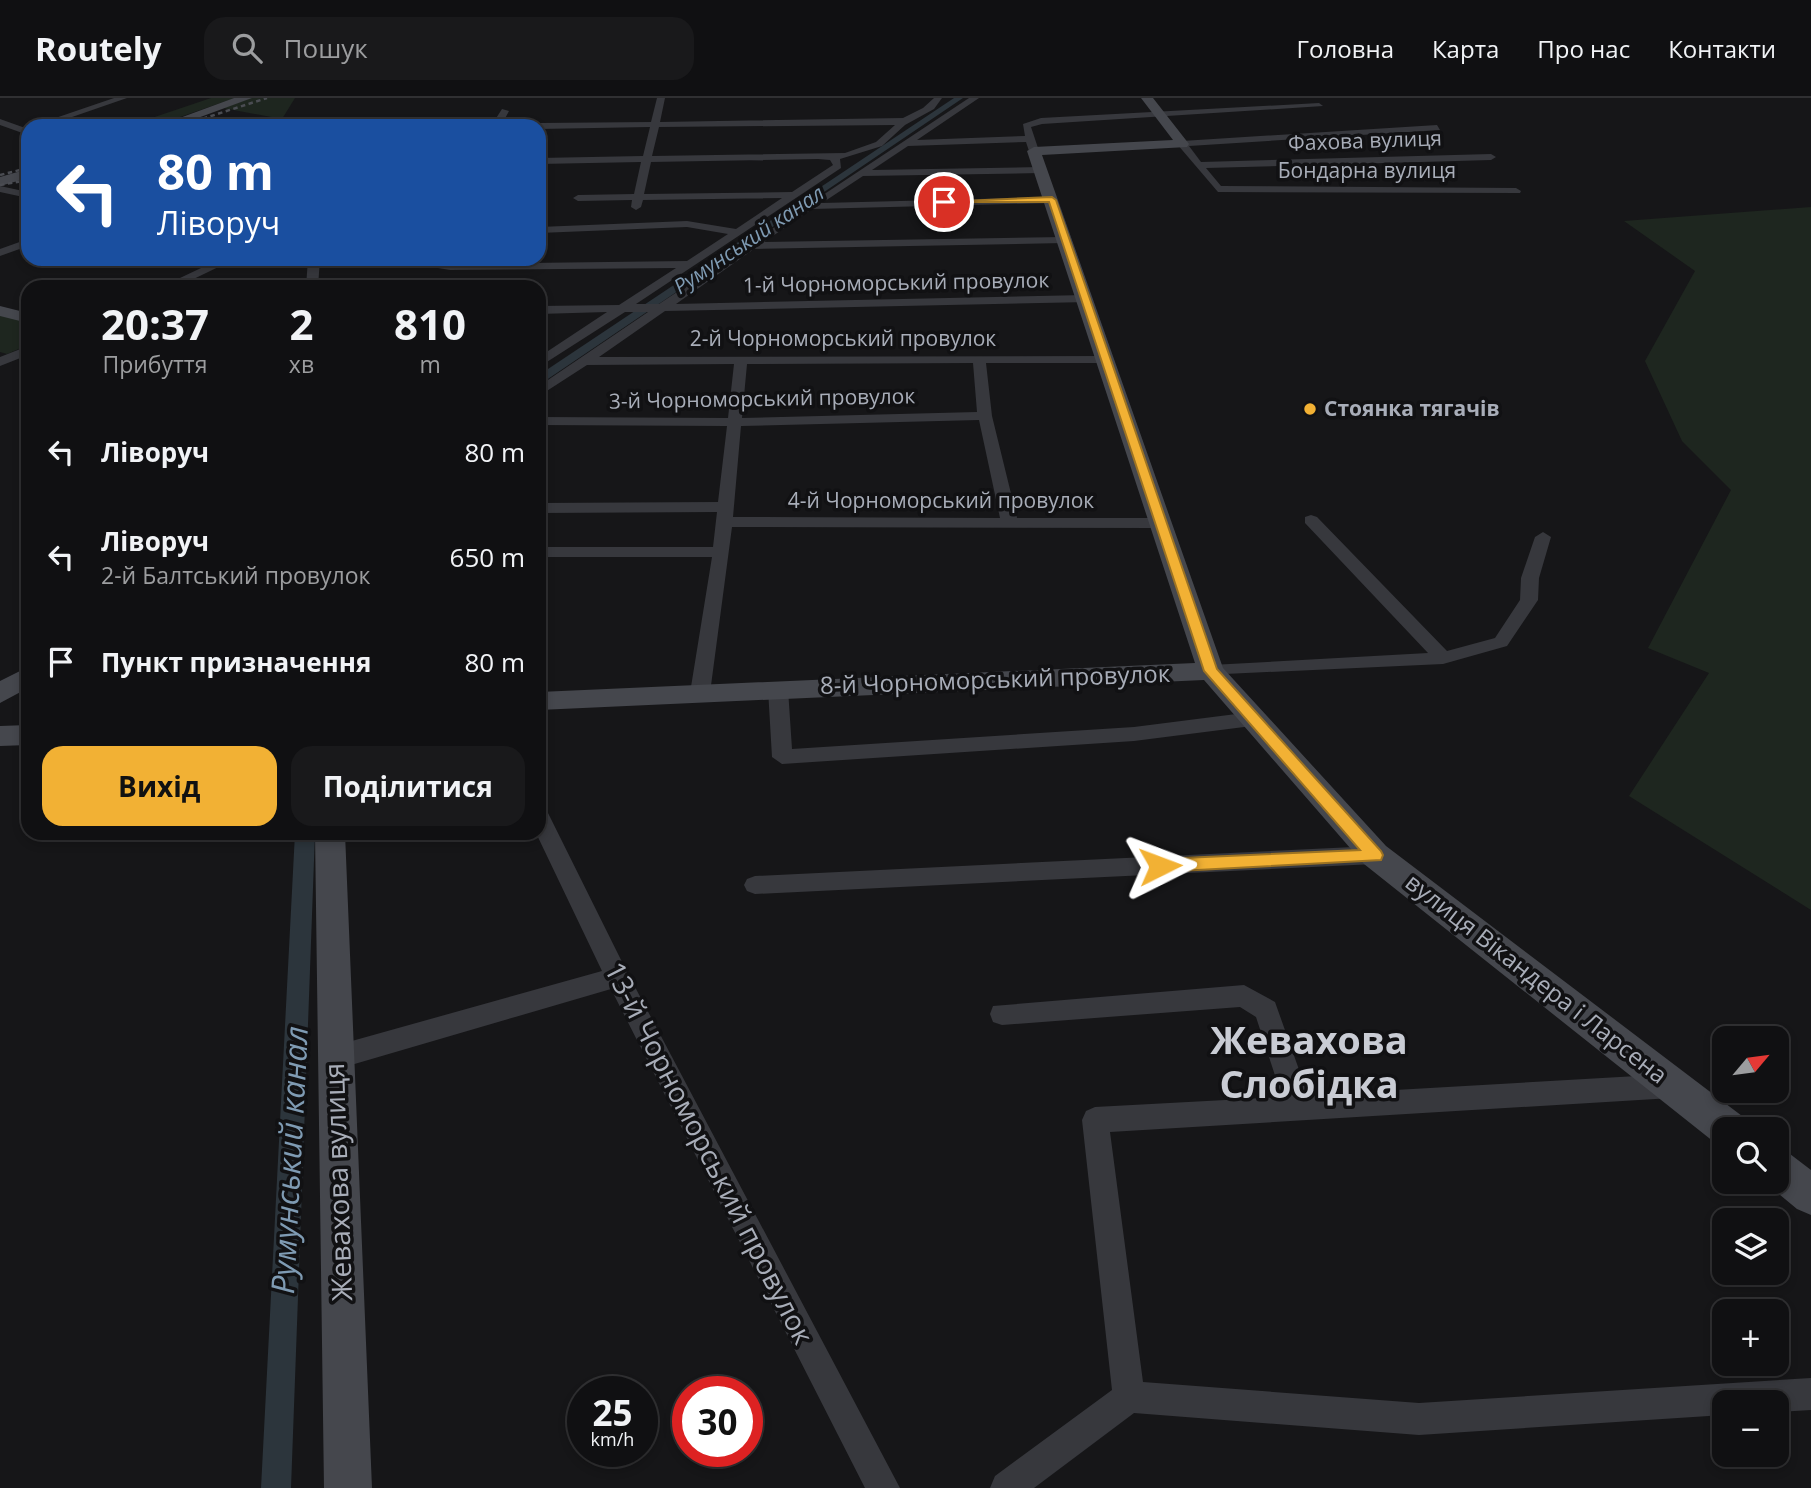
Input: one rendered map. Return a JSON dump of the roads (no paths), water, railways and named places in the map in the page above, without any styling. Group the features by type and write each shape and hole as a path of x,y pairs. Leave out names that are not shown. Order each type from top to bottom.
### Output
{"street":[{"path":"58,119 123,98"},
{"path":"184,119 246,98"},
{"path":"631,226 661,98"},
{"path":"546,161 818,156 835,159 864,151 888,138 906,121 932,108 938,98"},
{"path":"546,387 658,307 975,98"},
{"path":"1147,98 1198,165"},
{"path":"1033,147 1041,121 1319,106"},
{"path":"500,119 505,111"},
{"path":"546,127 862,117 906,121"},
{"path":"0,122 21,128"},
{"path":"906,143 1033,147 1182,144 1437,128"},
{"path":"1347,134 1412,190"},
{"path":"865,173 1033,147"},
{"name":"вулиця Вікандера і Ларсена","path":"1033,147 1211,671 1375,855 1713,1117"},
{"name":"Фахова вулиця","path":"1198,165 1491,157"},
{"path":"546,358 838,166 835,159"},
{"name":"Бондарна вулиця","path":"1198,165 1218,189 1516,191"},
{"path":"0,182 21,175"},
{"path":"0,189 21,194"},
{"path":"578,198 794,195"},
{"path":"810,206 1052,200"},
{"path":"546,230 687,224 737,232"},
{"path":"754,246 1064,240"},
{"path":"0,253 21,245"},
{"path":"546,263 688,264"},
{"path":"182,280 213,266"},
{"name":"1-й Чорноморський провулок","path":"546,310 1085,299"},
{"path":"0,311 21,316"},
{"path":"0,362 21,352"},
{"path":"546,353 554,353"},
{"path":"979,359 985,416 1009,520"},
{"name":"2-й Чорноморський провулок","path":"583,361 1104,359"},
{"path":"700,693 721,552 741,361"},
{"name":"3-й Чорноморський провулок","path":"546,421 735,422 985,416"},
{"name":"4-й Чорноморський провулок","path":"546,508 724,515 1159,523"},
{"path":"1311,520 1443,658"},
{"name":"8-й Чорноморський провулок","path":"546,701 1443,658 1501,642 1529,600 1530,578 1543,537"},
{"path":"546,552 721,552"},
{"path":"0,694 21,680"},
{"path":"778,689 782,757 1134,734 1252,719"},
{"path":"0,736 21,735"},
{"name":"13-й Чорноморський провулок","path":"546,831 617,977 883,1488"},
{"name":"Жевахова вулиця","path":"330,840 334,1058 348,1488"},
{"path":"755,885 1375,855"},
{"path":"334,1058 617,977"},
{"path":"1002,1014 1244,996 1266,1010 1300,1110"},
{"path":"1129,1397 1096,1120 1674,1086"},
{"path":"1789,1177 1811,1195"},
{"path":"1007,1488 1129,1397 1419,1419 1811,1394"}],"waterway":[{"name":"Румунський канал","path":"546,376 959,98"},
{"name":"Румунський канал","path":"276,1488 305,840"}],"railway":[{"path":"202,119 267,98"},
{"path":"0,175 21,170"},
{"path":"0,185 21,181"}],"place":[{"name":"Стоянка тягачів","path":"1310,409"}],"district":[{"name":"Жевахова Слобідка","path":"1309,1063"}]}
